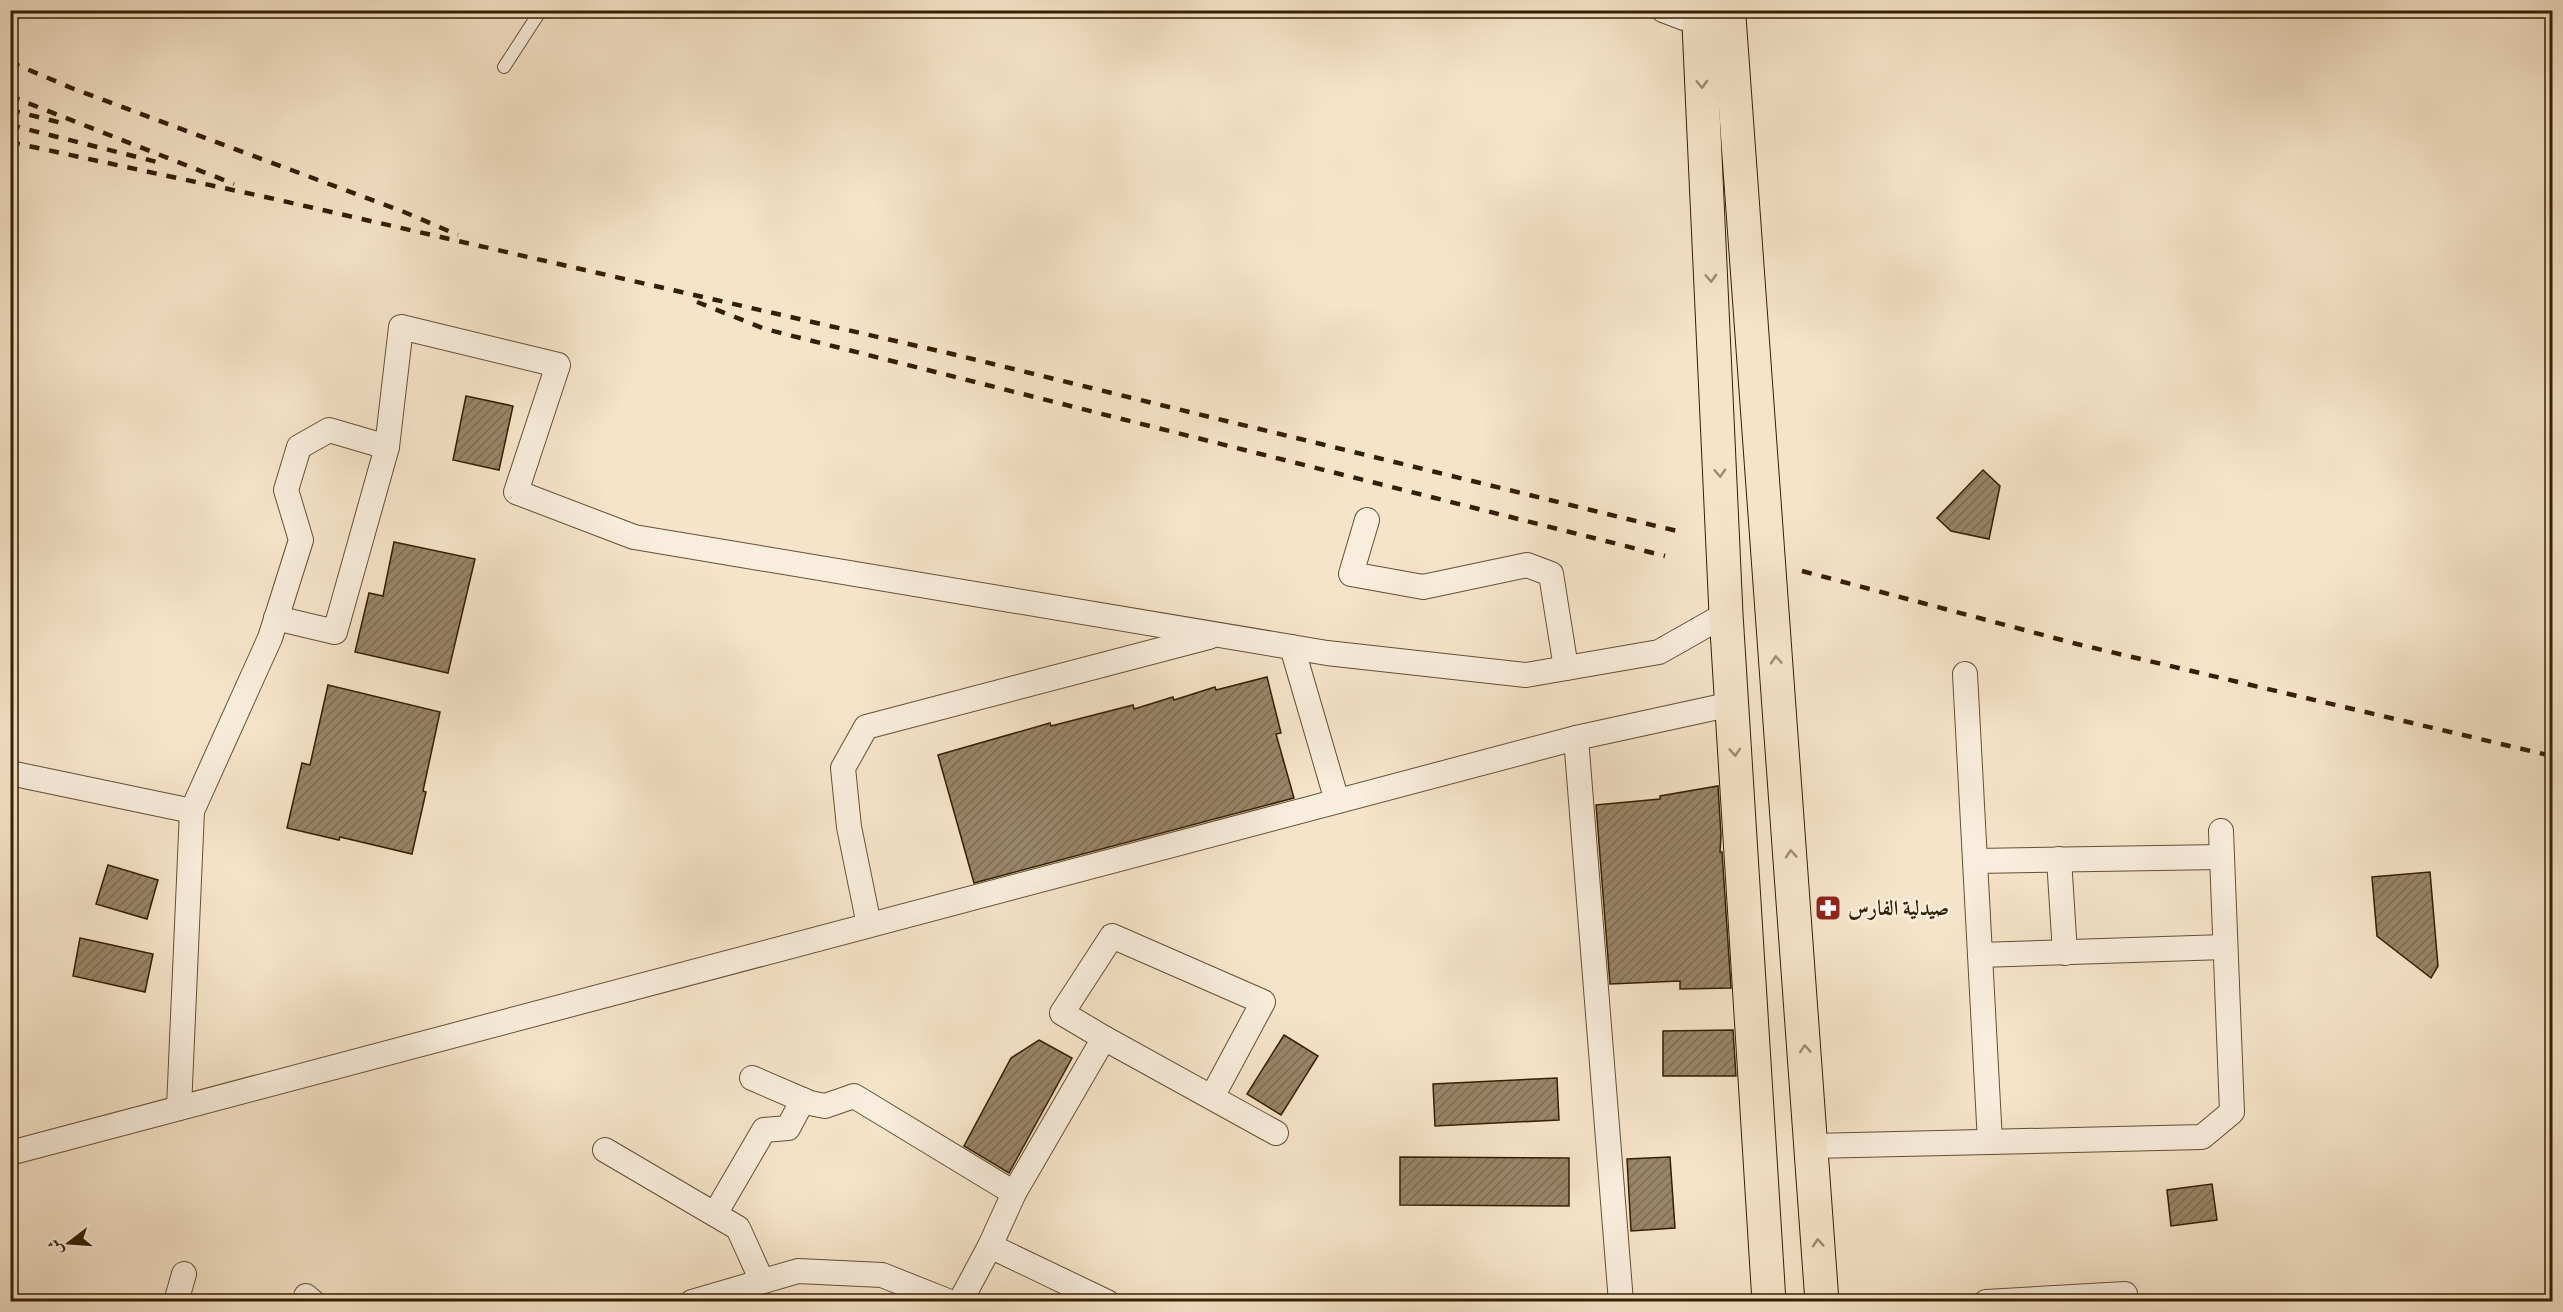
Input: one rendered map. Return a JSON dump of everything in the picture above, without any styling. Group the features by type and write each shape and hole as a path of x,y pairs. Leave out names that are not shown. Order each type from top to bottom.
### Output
{"main road":[{"path":"1698,15 1726,614 1769,1302"},
{"path":"1698,15 1812,1146 1822,1302"}],"street":[{"path":"276,618 335,632 387,447 401,327 558,365 516,492 634,537 1292,647 1526,675 1659,652 1726,614"},
{"path":"179,1108 192,811 270,638 301,540 286,490 299,447 329,430 387,447"},
{"path":"1367,520 1351,574 1423,587 1527,565 1551,574 1566,668"},
{"path":"869,925 849,827 843,768 866,727 1217,635"},
{"path":"1292,647 1337,801"},
{"path":"1965,674 1990,1142"},
{"path":"10,1153 1576,738 1732,704"},
{"path":"1576,738 1621,1302"},
{"path":"10,773 192,811"},
{"path":"1812,1146 2202,1137 2232,1112 2221,831"},
{"path":"1975,861 2222,857"},
{"path":"2059,859 2065,953"},
{"path":"1212,1097 1263,1002 1112,936 1062,1013 1276,1133"},
{"path":"1980,955 2226,948"},
{"path":"960,1302 990,1246 1014,1193 1104,1038"},
{"path":"752,1078 802,1100 825,1106 854,1096 1014,1193"},
{"path":"715,1214 764,1130 788,1128 802,1100"},
{"path":"605,1150 738,1228 762,1281"},
{"path":"990,1246 1107,1302"},
{"path":"692,1302 798,1271 882,1275 950,1302"},
{"path":"176,1302 184,1274"},
{"path":"1986,1302 2125,1294"}],"lane":[{"path":"504,67 541,10"}],"building":[{"path":"466,396 513,406 499,470 453,460"},
{"path":"1983,470 2000,486 1989,539 1951,531 1937,518"},
{"path":"394,542 475,559 448,673 355,652 369,593 383,596"},
{"path":"1267,677 1281,733 1276,734 1294,798 974,883 938,755 1050,723 1051,726 1133,705 1134,709 1173,697 1174,700 1215,687 1216,690"},
{"path":"328,685 440,712 412,854 340,837 339,840 287,828 302,763 310,765"},
{"path":"1718,786 1720,852 1722,852 1731,988 1680,989 1680,981 1610,984 1596,805 1660,799 1660,796"},
{"path":"108,865 158,880 147,919 96,904"},
{"path":"2430,872 2438,966 2431,978 2377,936 2372,877"},
{"path":"80,938 153,954 145,992 73,976"},
{"path":"1733,1030 1736,1076 1663,1076 1663,1031"},
{"path":"1284,1035 1318,1056 1281,1115 1247,1094"},
{"path":"1039,1040 1072,1058 1009,1173 964,1146 1011,1058"},
{"path":"1557,1078 1559,1120 1435,1126 1433,1084"},
{"path":"1400,1157 1569,1158 1569,1206 1400,1205"},
{"path":"1670,1157 1675,1228 1631,1231 1627,1159"},
{"path":"2212,1184 2217,1220 2171,1226 2167,1190"}],"railway":[{"path":"10,62 74,89 404,212 458,235"},
{"path":"10,96 234,184"},
{"path":"10,110 62,123"},
{"path":"10,125 165,164"},
{"path":"10,142 270,198 948,353 1677,531"},
{"path":"697,302 765,329 1665,556"},
{"path":"1802,571 2077,644 2552,756"}],"place":[{"name":"صيدلية الفارس","path":"1828,908"}]}
